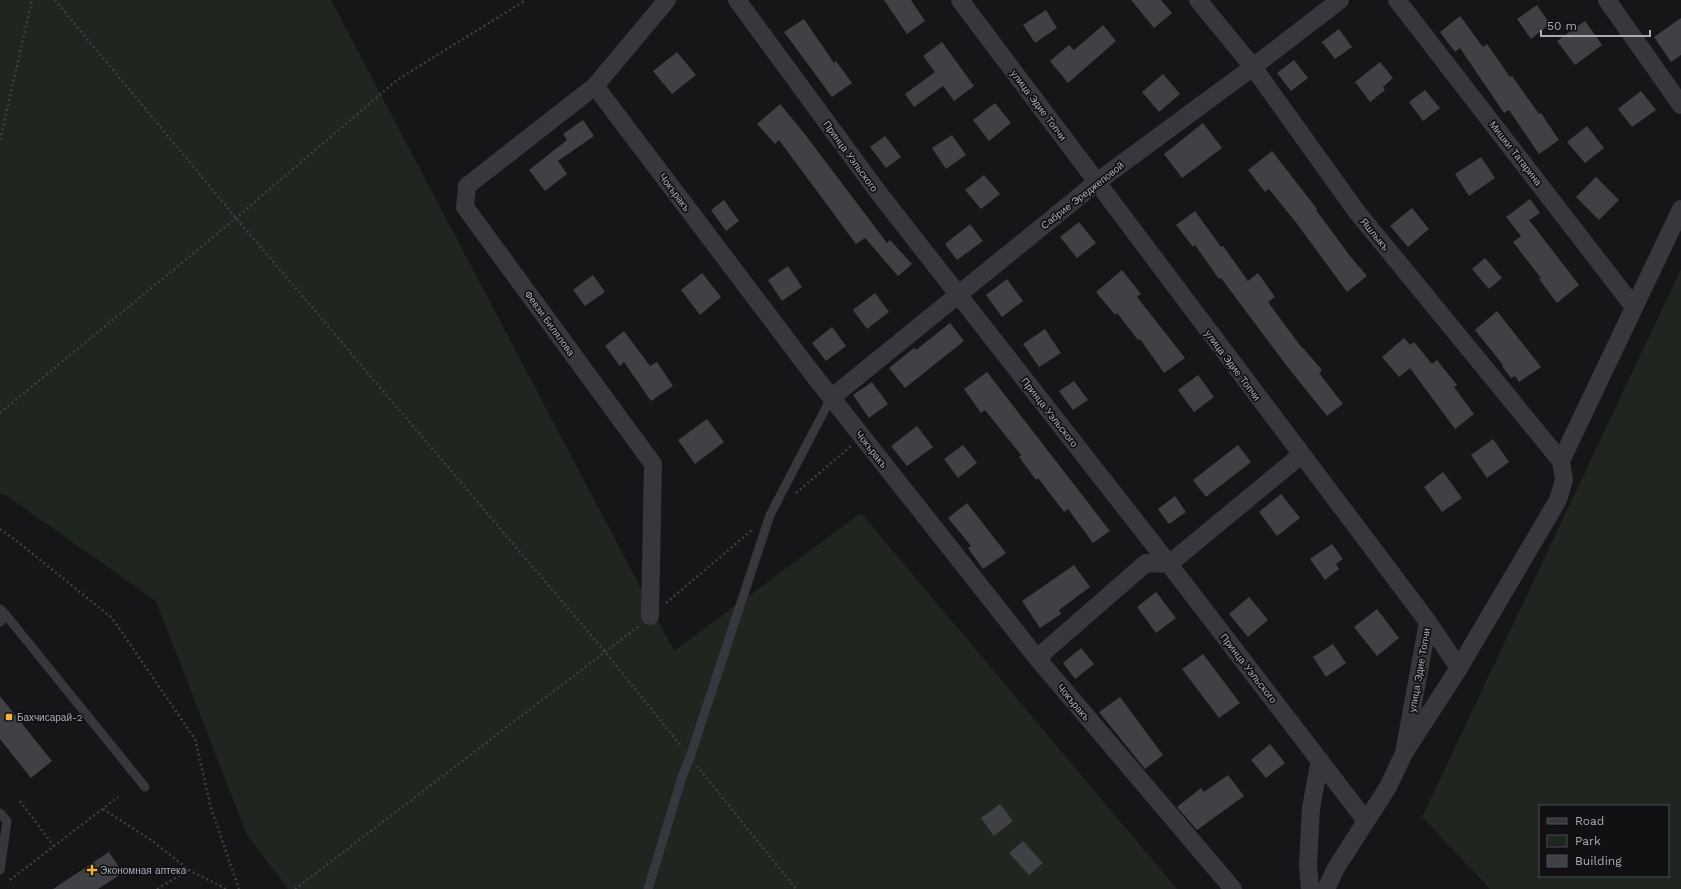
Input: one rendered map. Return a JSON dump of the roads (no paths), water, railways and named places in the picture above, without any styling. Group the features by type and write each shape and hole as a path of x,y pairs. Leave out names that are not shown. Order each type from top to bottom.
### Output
{"street":[{"path":"595,86 667,0"},
{"name":"Принца Уэльского","path":"737,0 878,192 1169,564 1366,821"},
{"name":"улица Эдие Топчи","path":"960,0 1428,622 1404,753"},
{"name":"Яшлыкъ","path":"1198,0 1253,67 1357,212 1561,461"},
{"name":"Сабрие Эреджеповой","path":"831,398 1097,182 1253,67 1340,0"},
{"name":"Мишки Татарина","path":"1397,0 1634,307"},
{"path":"1607,0 1681,105"},
{"name":"Чокъракъ","path":"595,86 831,398 1037,658 1233,889"},
{"name":"Февзи Билялова","path":"595,86 466,186 465,207 653,464 650,616"},
{"path":"1326,889 1336,868 1388,787 1404,753 1459,668 1558,500 1564,480 1561,461 1681,209"},
{"path":"1037,658 1146,563 1169,564 1301,455"},
{"path":"1428,622 1459,668"},
{"path":"1310,889 1308,865 1311,808 1320,760"}],"lane":[{"path":"648,889 682,777 690,757 770,515 831,398"},
{"path":"2,615 145,787"},
{"path":"0,813 7,821 0,870"}],"place":[{"name":"Бахчисарай-2","path":"9,717"},
{"name":"Экономная аптека","path":"92,870"}]}
